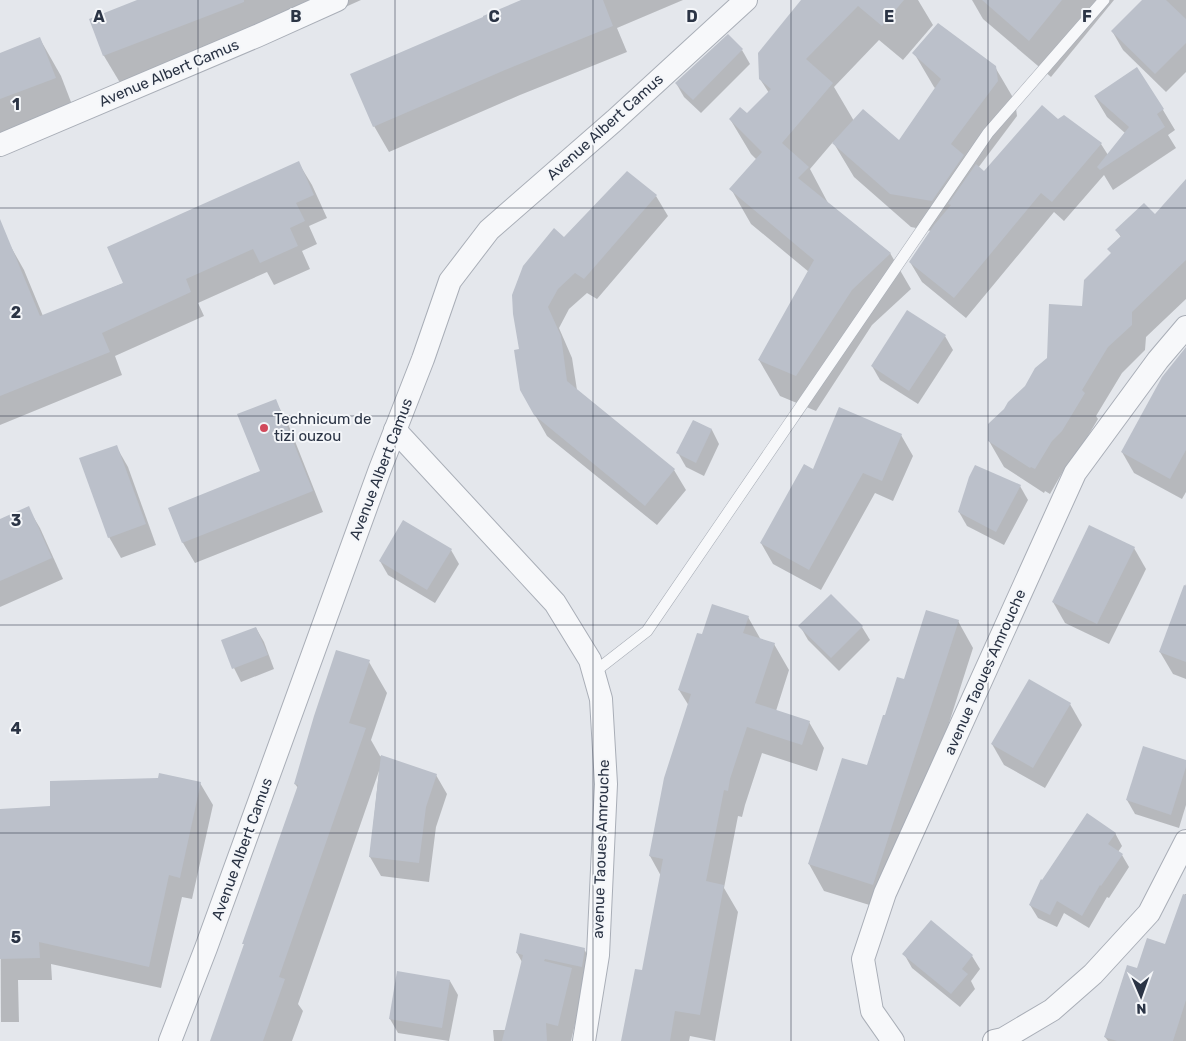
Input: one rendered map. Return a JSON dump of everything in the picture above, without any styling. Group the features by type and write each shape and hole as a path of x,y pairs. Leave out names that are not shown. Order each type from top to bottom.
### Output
{"street":[{"name":"Avenue Albert Camus","path":"0,145 337,0"},
{"name":"Avenue Albert Camus","path":"170,1041 206,948 395,430 423,359 450,281 489,230 615,120 746,0"},
{"name":"avenue Taoues Amrouche","path":"893,1041 872,1011 863,960 885,893 1076,473 1158,360 1186,327"},
{"name":"avenue Taoues Amrouche","path":"395,430 554,603 590,660 601,699 606,784 598,955 584,1041"},
{"path":"1004,1040 1052,1010 1093,974 1149,913 1186,841"}],"lane":[{"path":"593,673 647,631 988,133 1104,0"}],"building":[{"path":"137,0 244,0 244,2 103,56 89,19"},
{"path":"521,0 603,0 613,26 373,127 350,74"},
{"path":"801,0 904,0 882,26 858,6 806,59 833,83 782,143 809,167 798,178 891,253 852,290 796,376 758,360 814,260 729,189 762,152 729,119 740,107 747,113 771,89 759,79 758,53"},
{"path":"982,0 1062,0 1029,41"},
{"path":"1142,0 1166,0 1186,19 1186,43 1155,74 1111,31"},
{"path":"938,23 996,66 998,81 951,144 964,155 932,201 890,194 832,143 863,109 899,140 941,79 912,53"},
{"path":"728,34 743,49 693,100 675,83"},
{"path":"40,37 56,78 0,99 0,53"},
{"path":"1137,67 1164,109 1157,114 1165,127 1100,170 1097,167 1129,127 1094,96"},
{"path":"1042,105 1058,119 1064,115 1102,143 1052,202 1041,193 954,298 909,262 934,225 951,205 948,204 976,164 984,171"},
{"path":"299,161 314,195 296,203 305,221 290,228 298,246 260,263 253,249 186,279 191,292 102,333 110,352 0,396 0,219 40,316 123,283 107,247"},
{"path":"627,171 657,195 584,279 575,273 558,289 548,307 561,336 567,381 675,469 645,506 534,415 520,390 514,350 519,349 512,295 523,266 554,228 564,237"},
{"path":"1186,179 1186,260 1132,312 1132,325 1108,347 1082,390 1085,393 1062,431 1052,441 1035,469 1030,468 988,441 988,424 1025,386 1035,368 1047,358 1049,304 1082,306 1084,280 1111,253 1107,249 1121,236 1115,230 1144,203 1155,214"},
{"path":"907,310 946,335 909,391 871,366"},
{"path":"1186,347 1186,450 1170,479 1121,452 1162,377"},
{"path":"276,399 313,491 182,543 168,508 260,471 237,414"},
{"path":"839,407 902,434 882,481 863,473 809,570 760,543 804,464 813,469"},
{"path":"693,420 712,429 696,463 676,453"},
{"path":"117,445 146,524 108,538 79,458"},
{"path":"975,465 1021,485 996,532 958,512 969,477"},
{"path":"29,506 52,558 0,581 0,519"},
{"path":"403,520 452,549 427,590 379,561"},
{"path":"1089,525 1135,547 1097,624 1052,602"},
{"path":"1184,585 1186,586 1186,662 1159,652"},
{"path":"831,594 863,626 831,658 798,626"},
{"path":"712,604 749,616 743,633 775,643 755,703 810,721 802,745 747,727 728,791 724,790 706,881 724,885 700,1015 675,1011 670,1041 621,1041 635,969 642,970 663,859 649,856 664,778 691,694 678,690 697,633 702,634"},
{"path":"926,610 959,620 873,885 808,864 842,758 867,765 897,677 904,679"},
{"path":"256,627 268,655 232,669 221,640"},
{"path":"336,650 370,660 349,723 366,728 279,977 285,979 263,1041 210,1041 298,785 294,784"},
{"path":"1029,679 1071,703 1033,768 991,744"},
{"path":"1143,746 1186,760 1186,767 1171,815 1126,800"},
{"path":"381,755 437,774 426,807 419,863 369,857"},
{"path":"159,773 201,782 180,878 169,875 149,967 39,942 40,958 0,959 0,809 50,806 50,781 158,778"},
{"path":"1087,813 1116,833 1108,844 1123,854 1100,885 1082,916 1057,901 1050,915 1029,905 1041,879"},
{"path":"1183,894 1186,895 1186,1000 1173,1041 1117,1041 1104,1037 1127,965 1137,968 1147,938 1165,944"},
{"path":"931,920 973,955 962,969 968,974 951,994 902,954"},
{"path":"520,933 585,948 582,967 545,959 544,961 572,968 558,1026 546,1023 547,1041 502,1041 523,955 516,953"},
{"path":"397,971 450,980 442,1028 389,1019"}],"place":[{"name":"Technicum de tizi ouzou","path":"264,428"}]}
